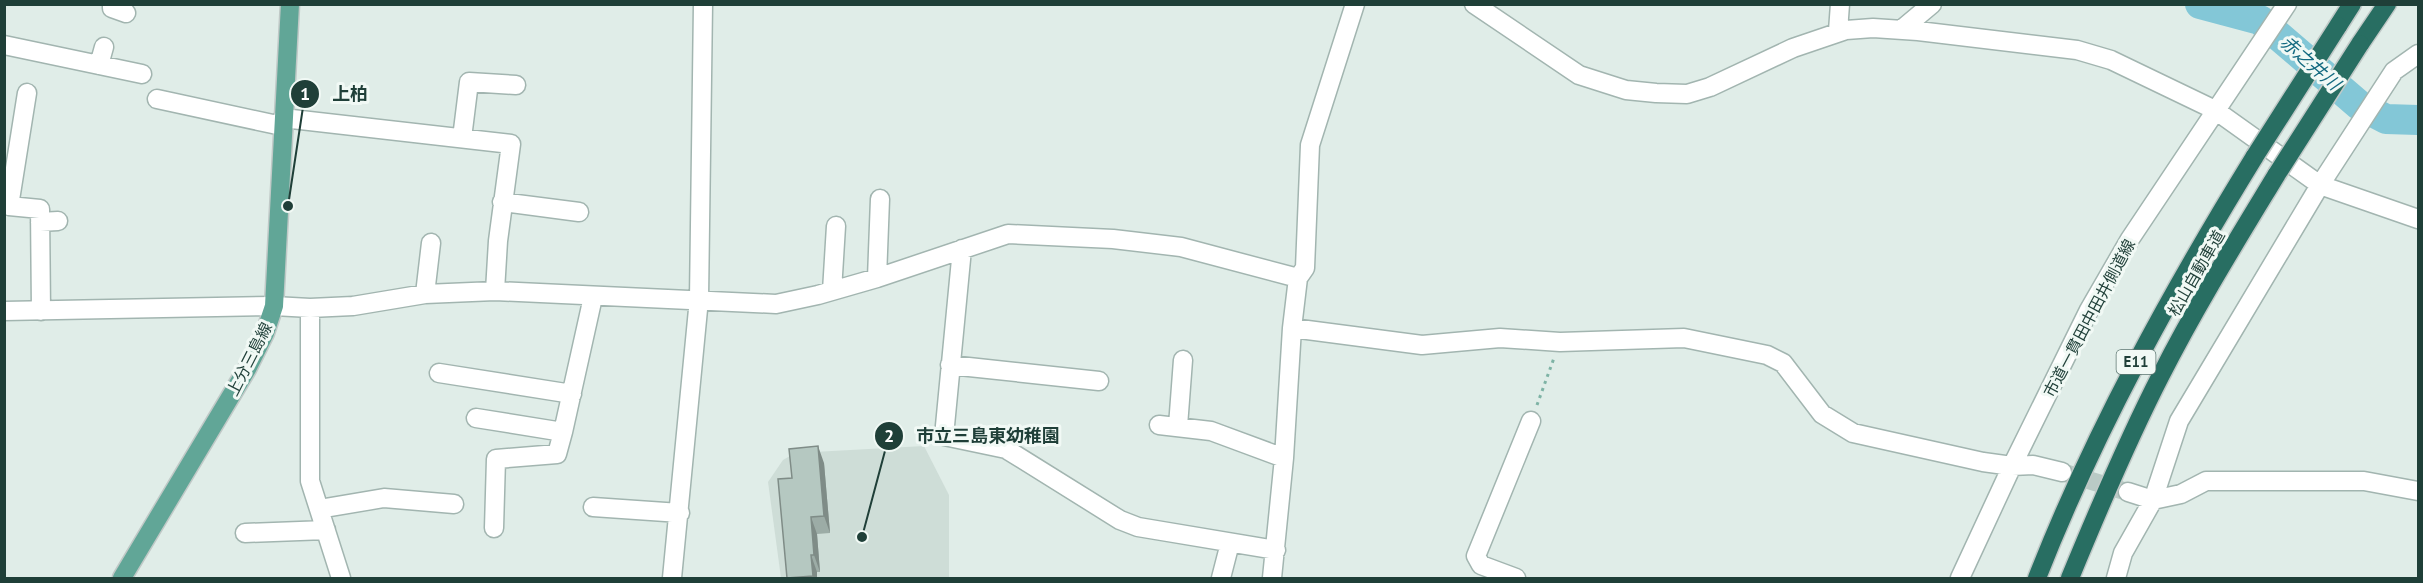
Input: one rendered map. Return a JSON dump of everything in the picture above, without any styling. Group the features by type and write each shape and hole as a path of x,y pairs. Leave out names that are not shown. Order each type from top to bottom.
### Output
{"highway":[{"name":"松山自動車道","path":"2037,579 2082,473 2134,366 2191,260 2352,4"},
{"name":"松山自動車道","path":"2070,579 2104,497 2161,375 2215,275 2387,4"}],"main road":[{"name":"上分三島線","path":"122,579 247,369 265,333 274,306 290,4"}],"street":[{"path":"672,579 699,299 703,4"},
{"path":"1272,579 1284,458 1292,328 1298,278 1305,268 1310,145 1355,4"},
{"path":"1474,4 1579,75 1626,90 1656,93 1687,94 1710,87 1793,48 1838,31 1873,28 1901,30 2078,50 2110,60 2215,110 2320,185 2418,219"},
{"path":"1838,31 1840,4"},
{"path":"1901,30 1932,4"},
{"name":"市道一貫田中田井側道線","path":"1960,579 2012,465 2089,310 2130,239 2285,6"},
{"path":"4,45 142,74"},
{"path":"99,65 104,47"},
{"path":"2116,579 2123,553 2153,500 2179,421 2320,185 2394,71 2418,54"},
{"path":"462,138 469,82 516,86"},
{"path":"27,93 15,120 8,187 9,206 40,208 49,222 41,311"},
{"path":"157,99 283,122 511,144 502,202 495,291"},
{"path":"877,278 880,199"},
{"path":"502,202 579,212"},
{"path":"832,291 836,226"},
{"path":"4,311 274,306 310,308 353,306 425,294 495,291 776,304 877,278 1008,234 1113,239 1181,247 1298,278"},
{"path":"425,294 431,243"},
{"path":"962,249 944,436 1006,449 1120,520 1138,527 1276,550"},
{"path":"494,528 496,459 557,454 593,297"},
{"path":"310,308 310,481 341,579"},
{"path":"1292,328 1422,345 1500,339 1560,342 1684,338 1767,355 1783,363 1822,414 1853,433 1983,462 2033,465 2062,472"},
{"path":"1178,426 1183,360"},
{"path":"950,365 1099,381"},
{"path":"439,373 572,394"},
{"path":"476,418 563,432"},
{"path":"1516,579 1481,565 1476,556 1531,421"},
{"path":"1159,425 1211,431 1284,458"},
{"path":"2128,492 2153,500 2181,494 2206,481 2364,481 2418,491"},
{"path":"319,509 384,498 454,504"},
{"path":"593,507 680,513"},
{"path":"245,533 326,530"},
{"path":"1221,579 1230,543"}],"path":[{"path":"1531,421 1560,342"}],"shaded area":[{"path":"924,446 949,495 949,578 781,578 768,482 783,460 795,453"}],"building":[{"path":"818,446 824,516 811,517 813,576 787,578 778,479 792,478 789,449"}],"waterway":[{"name":"赤之井川","path":"2200,4 2260,20 2359,105 2386,119 2418,120"}],"tunnel":[{"path":"2062,472 2124,491"}],"place":[{"name":"上柏","path":"288,206"},
{"name":"市立三島東幼稚園","path":"862,537"}]}
